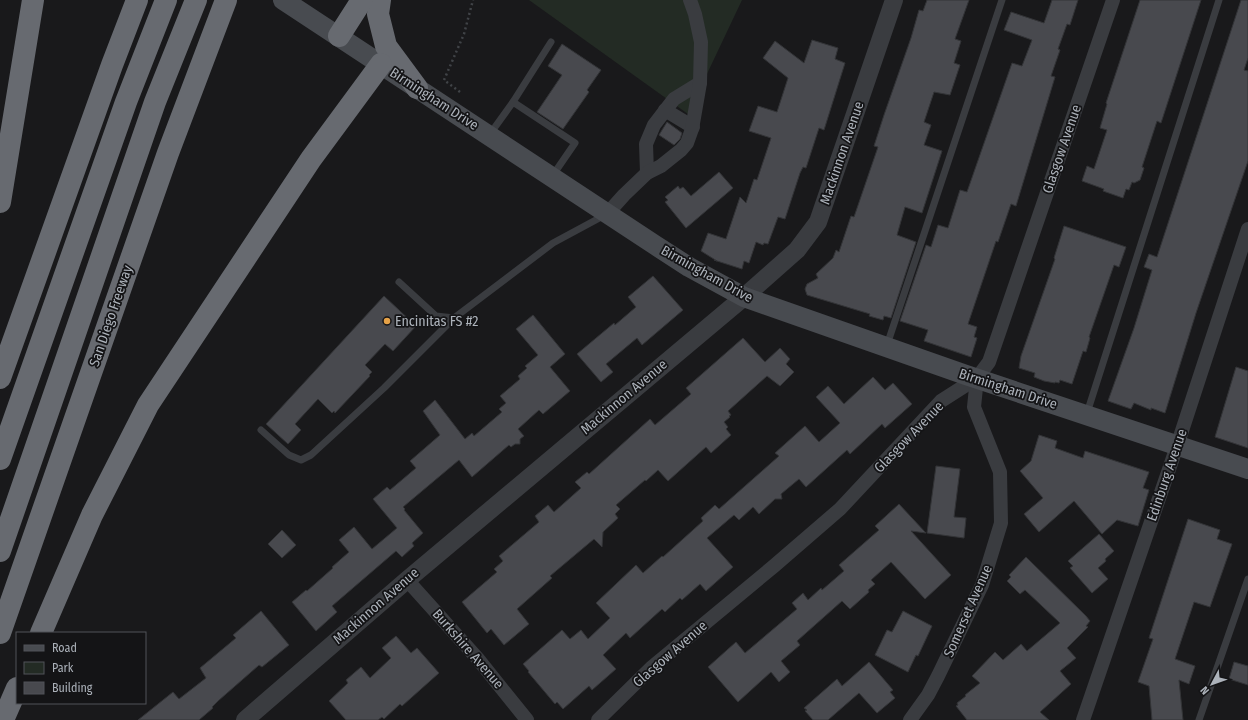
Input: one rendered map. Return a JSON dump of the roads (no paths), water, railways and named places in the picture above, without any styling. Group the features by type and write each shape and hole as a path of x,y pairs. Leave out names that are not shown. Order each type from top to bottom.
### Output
{"highway":[{"path":"0,202 33,0"},
{"path":"0,378 112,65 137,0"},
{"path":"0,459 126,102 166,0"},
{"path":"0,552 155,102 196,0"},
{"name":"San Diego Freeway","path":"0,633 165,160 226,0"},
{"path":"339,36 362,0"},
{"path":"380,0 378,14 386,46 417,88"},
{"path":"41,632 92,515 148,405 311,159 381,64"},
{"path":"3,720 16,690"}],"main road":[{"name":"Birmingham Drive","path":"284,1 689,267 744,297 1176,446 1248,469"}],"street":[{"path":"607,214 647,173 661,166 680,150 687,142 693,127 700,83 701,42 695,14 690,0"},
{"name":"Mackinnon Avenue","path":"245,720 407,580 744,297 797,250 818,222 894,0"},
{"name":"Glasgow Avenue","path":"598,720 651,668 840,509 941,402 977,378 989,362 1113,0"},
{"path":"647,173 646,144 654,125 674,99 700,83"},
{"path":"665,110 693,127"},
{"name":"Edinburg Avenue","path":"1083,720 1248,229"},
{"name":"Somerset Avenue","path":"910,720 928,695 982,585 1001,523 1000,472 974,407 977,378"},
{"name":"Burkshire Avenue","path":"407,580 478,659 527,720"}],"lane":[{"path":"886,347 1002,0"},
{"path":"1086,415 1219,0"},
{"path":"489,136 513,102 551,42"},
{"path":"513,102 575,143 551,177"},
{"path":"260,430 289,455 301,460 310,455 384,388 454,318 552,243 607,214"},
{"path":"399,282 436,316 454,318"},
{"path":"1200,720 1248,579"}],"place":[{"name":"Encinitas FS #2","path":"387,321"}]}
